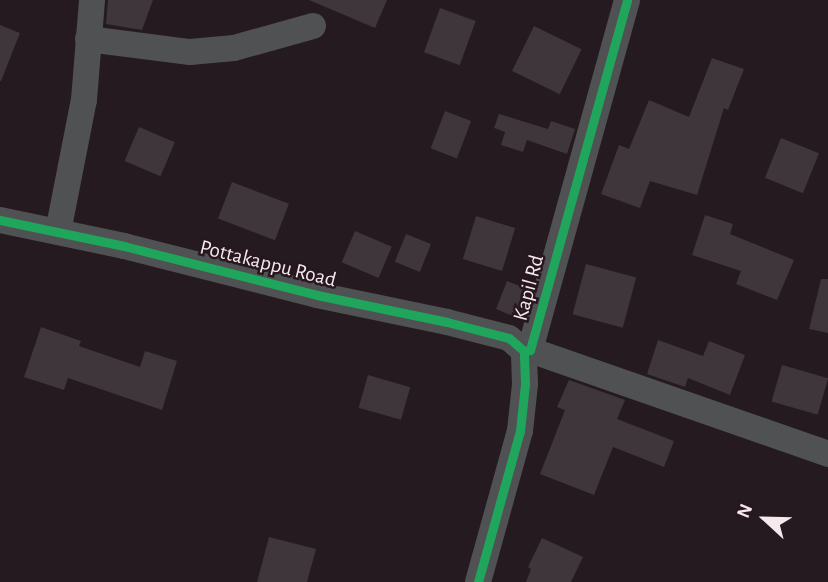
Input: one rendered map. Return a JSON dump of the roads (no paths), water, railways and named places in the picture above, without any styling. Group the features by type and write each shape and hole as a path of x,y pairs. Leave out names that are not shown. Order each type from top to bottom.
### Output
{"street":[{"path":"58,232 84,100 92,0"},
{"name":"Kapil Rd","path":"478,582 520,431 527,350 627,0"},
{"path":"88,39 190,52 234,48 313,26"},
{"name":"Pottakappu Road","path":"0,220 509,338 527,350 828,454"}]}
